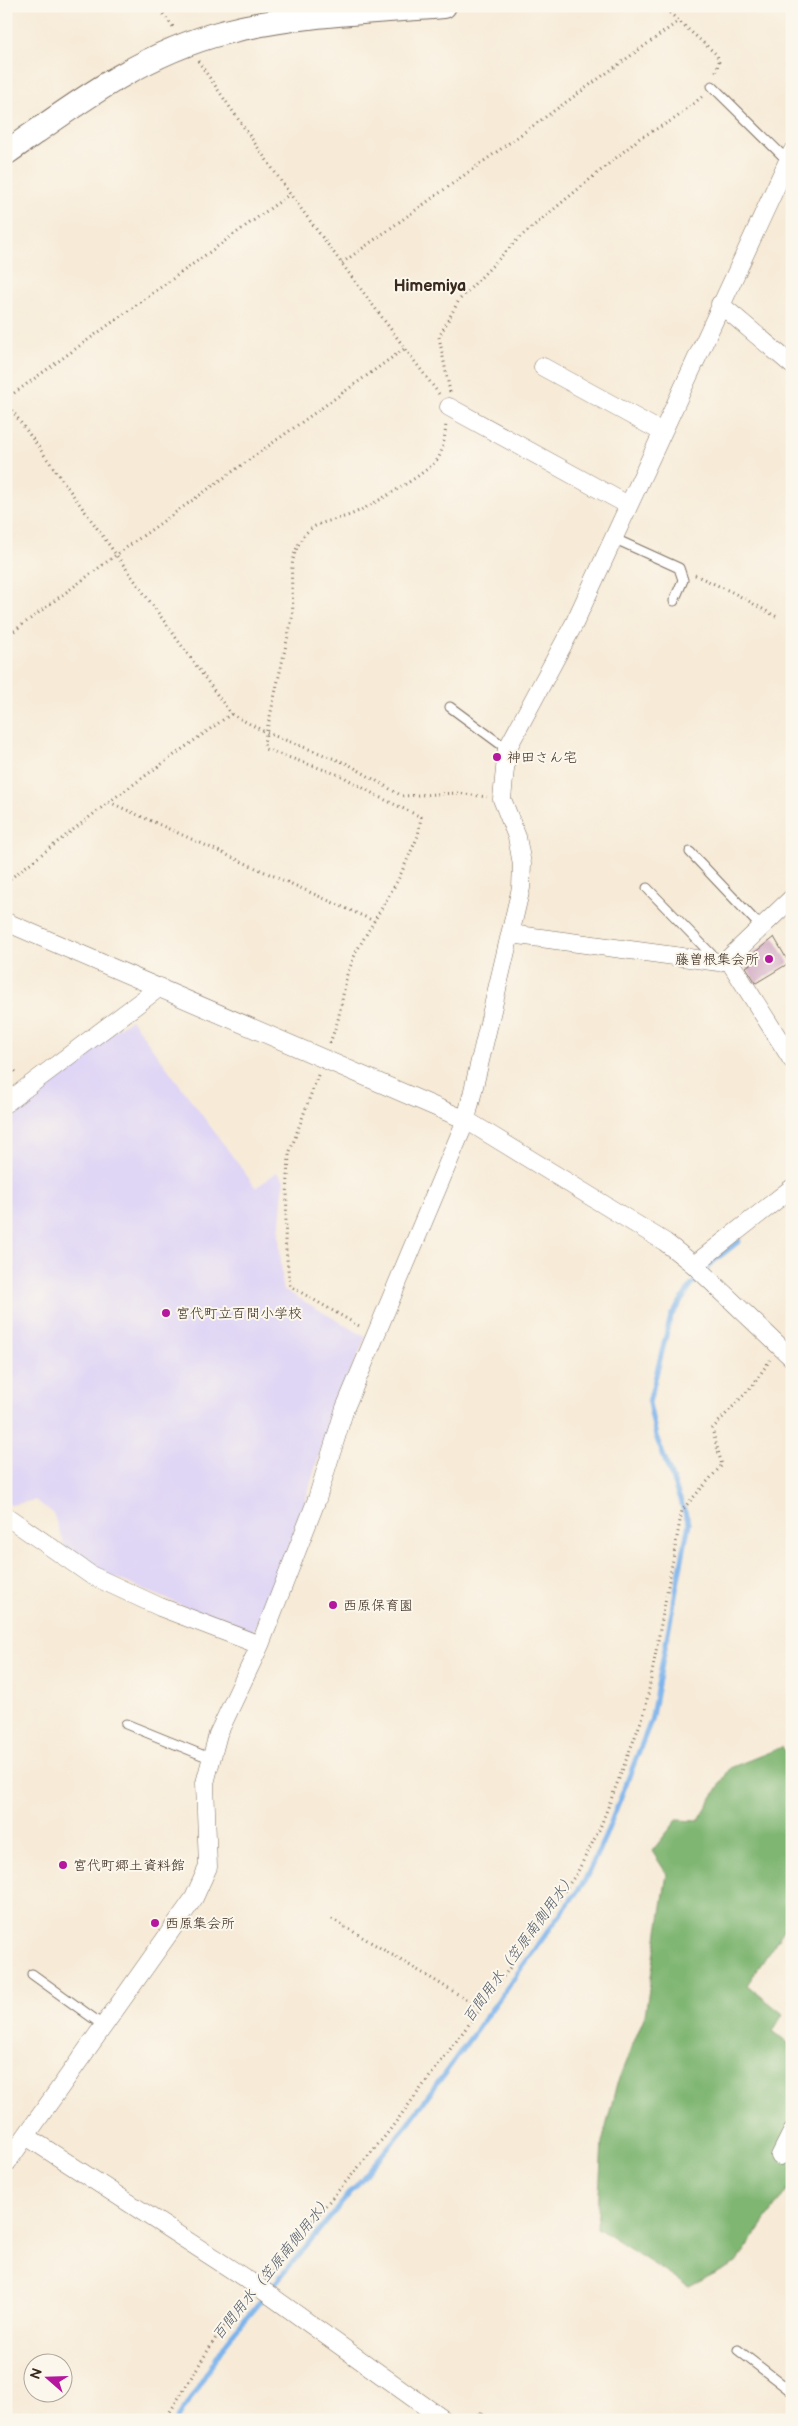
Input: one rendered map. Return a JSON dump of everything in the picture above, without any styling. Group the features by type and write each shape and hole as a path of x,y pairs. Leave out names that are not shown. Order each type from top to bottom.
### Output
{"street":[{"path":"6,153 80,100 119,76 155,57 223,32 265,24 444,6"},
{"path":"6,2164 194,1898 208,1867 205,1783 218,1734 260,1645 317,1499 346,1408 466,1120 521,888 522,864 517,837 502,799 507,749 574,624 720,304 790,157"},
{"path":"720,304 792,365"},
{"path":"543,367 662,432"},
{"path":"449,407 628,505"},
{"path":"511,934 723,960 762,927 792,898"},
{"path":"6,922 466,1120 665,1242 694,1265 786,1352"},
{"path":"723,960 792,1060"},
{"path":"6,1103 160,987"},
{"path":"694,1265 792,1188"},
{"path":"6,1516 91,1575 160,1607 260,1645"},
{"path":"780,2156 792,2132"},
{"path":"26,2136 257,2286 444,2420"}],"lane":[{"path":"712,86 790,157"},
{"path":"613,538 678,568 683,580 674,601"},
{"path":"450,707 507,749"},
{"path":"690,852 762,927"},
{"path":"647,888 723,960"},
{"path":"126,1724 212,1759"},
{"path":"32,1974 104,2026"},
{"path":"738,2350 792,2392"}],"path":[{"path":"157,6 290,194 449,407"},
{"path":"375,1336 290,1286 285,1241 289,1154 338,1020 347,975 356,952 386,904 398,880 418,836 421,817 379,797 342,776 265,748 292,618 294,604 292,569 295,551 308,530 328,520 350,515 401,487 437,460 444,440 450,384 439,337 459,300 519,238 640,138 676,118 712,86 719,61 717,55 662,6"},
{"path":"342,263 679,21"},
{"path":"290,194 6,400 231,714 267,733 348,764 402,796 457,792 502,799"},
{"path":"6,637 116,555 404,349"},
{"path":"678,568 734,593 776,617"},
{"path":"6,882 109,802 231,714"},
{"path":"109,802 374,921"},
{"path":"165,2420 220,2331 386,2135 481,2008 577,1873 600,1828 646,1710 682,1510 722,1465 712,1429 753,1384 786,1352"},
{"path":"332,1919 481,2008"}],"shaded area":[{"name":"宮代町立百間小学校","path":"131,1019 256,1188 277,1172 284,1180 279,1234 283,1289 366,1337 329,1421 301,1516 252,1634 94,1569 65,1548 53,1513 35,1500 12,1505 6,1504 6,1110"}],"green space":[{"path":"782,1747 792,1759 792,1918 747,1985 783,2014 773,2031 792,2046 792,2193 787,2190 736,2263 689,2287 597,2228 602,2143 617,2083 645,2015 667,1874 652,1851 677,1820 698,1821 730,1768"}],"building":[{"name":"藤曽根集会所","path":"774,937 789,963 756,983 746,967 753,962 749,957"}],"waterway":[{"name":"百間用水（笠原南側用水）","path":"177,2420 227,2341 410,2121 584,1882 605,1837 651,1721 689,1523 656,1436 649,1403 671,1316 691,1286 714,1261 739,1241"}],"place":[{"name":"神田さん宅","path":"497,757"},
{"name":"藤曽根集会所","path":"769,959"},
{"name":"宮代町立百間小学校","path":"166,1313"},
{"name":"西原保育園","path":"333,1605"},
{"name":"宮代町郷土資料館","path":"63,1865"},
{"name":"西原集会所","path":"155,1923"}],"district":[{"name":"Himemiya","path":"430,285"}]}
